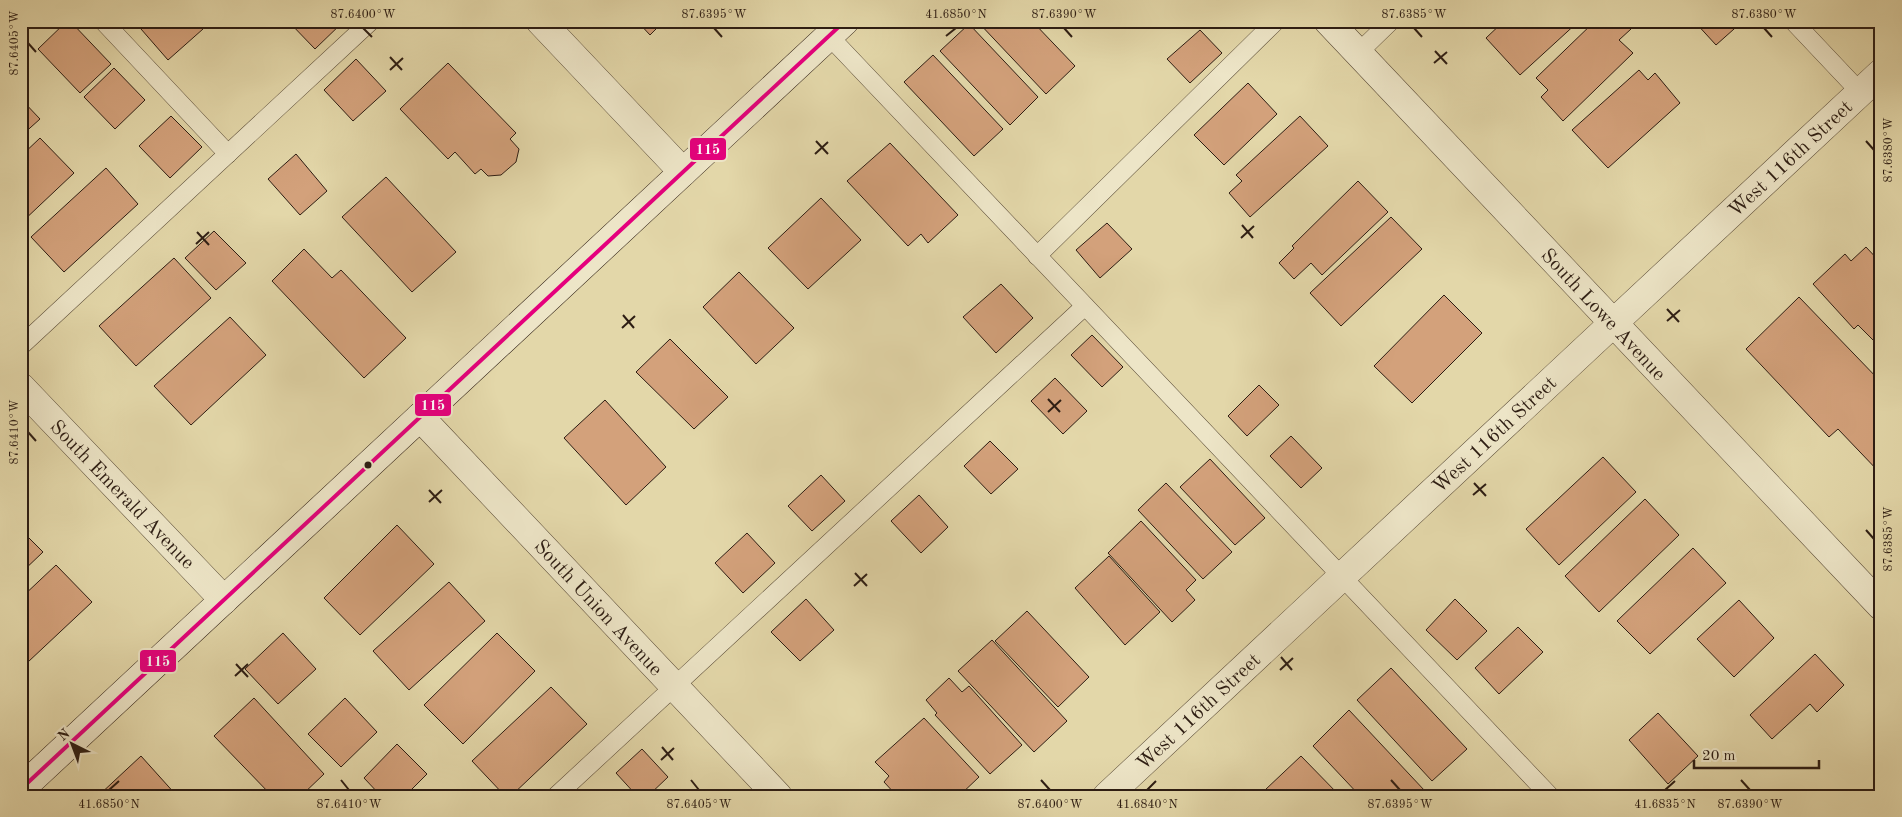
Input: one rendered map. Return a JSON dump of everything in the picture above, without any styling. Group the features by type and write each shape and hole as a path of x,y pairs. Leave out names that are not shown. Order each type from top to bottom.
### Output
{"street":[{"path":"540,21 683,172"},
{"name":"South Lowe Avenue","path":"1328,21 1613,323 1878,597"},
{"path":"21,789 837,29"},
{"name":"West 116th Street","path":"1107,796 1881,73"},
{"name":"South Emerald Avenue","path":"21,387 224,600"},
{"name":"South Union Avenue","path":"420,417 778,796"}],"lane":[{"path":"102,21 228,154"},
{"path":"21,346 371,21"},
{"path":"1037,256 1276,21"},
{"path":"1358,53 1391,21"},
{"path":"1794,21 1860,92"},
{"path":"837,29 1037,256 1550,796"},
{"path":"556,796 1085,306"}],"building":[{"path":"67,21 70,21 111,64 80,93 38,49"},
{"path":"150,21 196,21 203,29 168,60 141,29"},
{"path":"288,21 344,21 315,49"},
{"path":"637,21 664,21 650,35"},
{"path":"977,21 1032,21 1075,66 1046,94"},
{"path":"1473,21 1487,21 1480,28"},
{"path":"1504,21 1579,21 1520,75 1486,38"},
{"path":"1595,21 1623,21 1631,29 1619,40 1633,53 1563,121 1541,97 1548,90 1536,78"},
{"path":"1694,21 1743,21 1716,45"},
{"path":"969,24 1038,97 1010,125 940,51"},
{"path":"1200,30 1222,53 1190,83 1167,59"},
{"path":"933,55 1003,129 974,156 904,82"},
{"path":"356,59 386,91 353,121 324,90"},
{"path":"448,63 516,133 510,139 519,149 516,162 501,175 488,176 481,169 475,174 455,152 448,159 400,109"},
{"path":"114,68 145,100 115,129 84,97"},
{"path":"1639,70 1648,80 1655,73 1680,103 1608,168 1572,130"},
{"path":"1248,83 1277,114 1224,165 1194,135"},
{"path":"21,99 40,119 21,136"},
{"path":"171,116 202,147 170,178 139,146"},
{"path":"1300,116 1328,146 1250,217 1229,193 1242,181 1236,175"},
{"path":"40,138 74,173 21,223 21,156"},
{"path":"890,143 958,215 928,243 921,234 908,246 847,181"},
{"path":"296,154 327,191 300,215 268,179"},
{"path":"106,168 138,204 64,272 31,237"},
{"path":"386,177 456,252 412,292 342,217"},
{"path":"1358,181 1388,212 1322,275 1311,263 1294,279 1279,263 1294,248 1292,246"},
{"path":"821,198 861,240 808,289 768,248"},
{"path":"1391,217 1422,249 1341,326 1310,293"},
{"path":"1107,223 1132,249 1100,278 1076,250"},
{"path":"214,231 246,263 216,290 185,258"},
{"path":"1866,247 1881,263 1881,342 1878,345 1858,325 1854,329 1813,284 1845,254 1851,261"},
{"path":"304,249 332,278 341,270 406,338 364,378 272,281"},
{"path":"174,258 211,298 136,366 99,326"},
{"path":"739,272 794,328 756,364 703,307"},
{"path":"1001,284 1033,318 996,353 963,317"},
{"path":"1444,295 1482,333 1412,403 1374,366"},
{"path":"1799,297 1881,382 1881,388 1873,396 1881,404 1881,474 1838,429 1829,437 1746,349"},
{"path":"230,317 266,355 191,425 154,386"},
{"path":"1092,335 1123,367 1102,387 1071,355"},
{"path":"670,339 728,397 694,429 636,372"},
{"path":"1055,378 1087,411 1063,434 1031,401"},
{"path":"1259,385 1279,405 1247,436 1228,416"},
{"path":"605,400 666,467 626,505 564,438"},
{"path":"1291,436 1322,468 1301,488 1270,456"},
{"path":"990,441 1018,469 991,494 964,466"},
{"path":"1603,457 1636,492 1559,565 1526,529"},
{"path":"1210,459 1265,518 1235,545 1180,487"},
{"path":"821,475 845,501 812,531 788,506"},
{"path":"1166,483 1232,552 1203,579 1138,510"},
{"path":"919,495 948,527 921,553 891,521"},
{"path":"1645,499 1679,535 1599,612 1565,576"},
{"path":"1141,521 1196,580 1186,590 1195,600 1172,622 1108,553"},
{"path":"397,525 434,564 360,635 324,598"},
{"path":"21,530 43,552 21,573"},
{"path":"747,533 775,563 743,593 715,563"},
{"path":"1693,548 1726,583 1650,654 1617,621"},
{"path":"1109,556 1160,612 1125,645 1075,588"},
{"path":"56,565 92,602 28,662 21,655 21,598"},
{"path":"449,582 485,621 409,690 373,651"},
{"path":"806,599 834,630 800,661 771,632"},
{"path":"1455,599 1487,631 1457,660 1426,630"},
{"path":"1739,600 1774,638 1734,677 1697,639"},
{"path":"1027,611 1089,677 1058,707 995,641"},
{"path":"1518,627 1543,652 1499,694 1475,668"},
{"path":"283,633 316,669 278,704 245,669"},
{"path":"497,633 535,671 463,744 424,705"},
{"path":"992,640 1067,721 1034,752 958,671"},
{"path":"1815,654 1844,685 1817,712 1810,704 1772,739 1750,715"},
{"path":"1391,668 1467,749 1432,781 1357,700"},
{"path":"949,678 962,692 969,686 1022,745 990,774 935,715 937,713 926,700"},
{"path":"551,687 587,724 511,796 505,796 472,761"},
{"path":"254,698 324,774 301,796 272,796 214,736"},
{"path":"345,698 377,732 341,767 308,734"},
{"path":"1349,710 1425,791 1420,796 1360,796 1313,746"},
{"path":"1658,713 1698,756 1668,784 1629,740"},
{"path":"924,718 979,777 959,796 897,796 884,782 889,776 875,762"},
{"path":"397,744 427,774 405,796 381,796 364,778"},
{"path":"642,749 668,777 648,796 637,796 616,773"},
{"path":"141,756 177,796 98,796"},
{"path":"1301,756 1340,796 1271,796 1265,790"}],"transit line":[{"name":"115","path":"21,789 845,21"}]}
